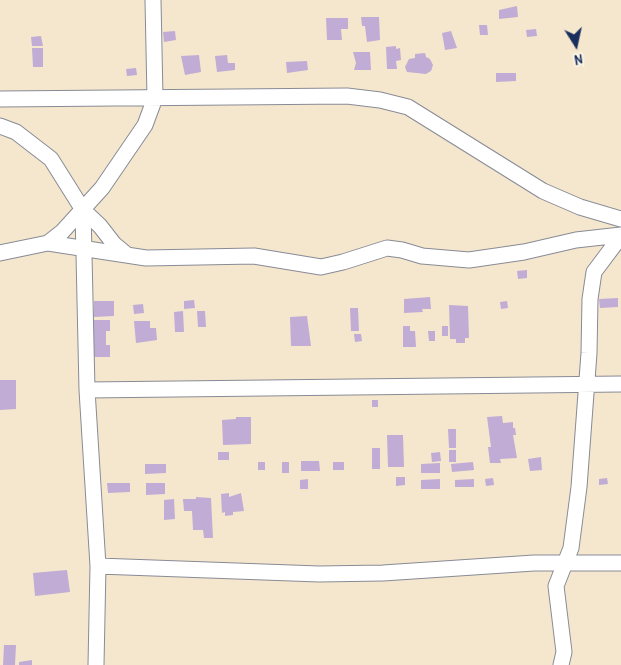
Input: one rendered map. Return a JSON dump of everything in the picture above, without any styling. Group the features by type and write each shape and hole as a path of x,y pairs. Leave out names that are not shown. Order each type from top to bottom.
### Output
{"street":[{"path":"48,243 84,210 102,188 141,132 155,98 153,0"},
{"path":"0,99 347,96 380,100 408,107 543,190 580,206 621,219"},
{"path":"0,126 16,132 51,159 84,210 114,244 126,254"},
{"path":"84,210 87,390 98,566 96,665"},
{"path":"0,253 48,243 146,258 254,256 321,267 387,248 422,256 469,260 524,252 576,240 621,236"},
{"path":"561,665 564,652 556,586 571,548 579,487 590,353 588,320 594,272 621,236"},
{"path":"87,390 621,384"},
{"path":"98,566 319,574 383,573 534,563 621,563"}],"building":[{"path":"517,6 518,17 499,19 499,10"},
{"path":"361,17 379,17 380,40 367,42 365,26 362,26"},
{"path":"326,18 348,18 348,29 341,29 342,40 327,40"},
{"path":"479,25 487,25 488,35 480,35"},
{"path":"536,29 537,36 527,37 526,30"},
{"path":"175,31 176,40 164,42 163,32"},
{"path":"451,31 457,48 445,50 442,33"},
{"path":"41,36 43,46 32,46 31,37"},
{"path":"396,46 396,49 400,48 401,60 396,61 397,69 387,69 386,47"},
{"path":"32,48 43,48 43,67 33,67"},
{"path":"353,52 370,52 371,70 354,70 356,63"},
{"path":"425,53 433,65 431,71 426,74 407,72 405,67 409,59 415,58 415,54"},
{"path":"199,55 201,72 185,75 181,56"},
{"path":"227,55 228,63 235,63 235,70 217,72 215,56"},
{"path":"307,61 308,70 287,73 286,62"},
{"path":"136,68 137,75 127,76 126,69"},
{"path":"496,73 516,73 516,81 496,82"},
{"path":"527,270 527,278 518,279 517,271"},
{"path":"430,297 431,309 422,309 423,312 404,313 404,299"},
{"path":"618,298 618,307 600,308 599,299"},
{"path":"194,300 195,308 184,309 184,301"},
{"path":"94,301 114,301 114,316 94,317"},
{"path":"507,301 508,308 501,309 500,302"},
{"path":"143,304 144,313 134,314 133,305"},
{"path":"449,305 468,306 469,338 465,338 465,343 456,343 456,339 450,339"},
{"path":"350,308 358,308 359,331 351,331"},
{"path":"183,311 184,332 175,332 174,312"},
{"path":"197,311 205,311 206,327 198,327"},
{"path":"307,316 311,346 291,346 290,317"},
{"path":"91,320 110,320 110,331 106,331 106,345 110,345 110,357 92,357"},
{"path":"134,321 150,321 150,328 156,328 157,340 136,343"},
{"path":"403,326 410,326 410,331 415,331 416,347 403,347"},
{"path":"442,326 448,326 448,336 442,336"},
{"path":"428,331 435,331 435,341 429,341"},
{"path":"354,334 361,334 362,341 355,342"},
{"path":"0,380 16,380 16,409 0,410"},
{"path":"372,400 378,400 378,407 372,407"},
{"path":"502,416 503,423 513,422 516,435 513,435 517,458 500,459 501,463 490,463 488,447 491,447 487,417"},
{"path":"236,417 251,417 251,444 223,445 222,420 236,419"},
{"path":"448,429 456,429 456,448 449,448"},
{"path":"387,435 403,435 404,467 388,467"},
{"path":"372,448 380,448 380,469 372,469"},
{"path":"449,450 456,450 456,462 449,462"},
{"path":"218,452 229,452 229,460 218,460"},
{"path":"440,452 441,461 432,462 431,453"},
{"path":"541,457 542,470 530,471 528,459"},
{"path":"301,461 319,461 320,471 301,471"},
{"path":"258,462 265,462 265,470 258,470"},
{"path":"282,462 289,462 289,473 282,473"},
{"path":"333,462 344,462 344,470 333,470"},
{"path":"473,462 474,470 452,472 451,464"},
{"path":"440,463 440,473 421,473 421,464"},
{"path":"145,464 166,464 166,473 145,474"},
{"path":"396,477 405,477 405,485 396,486"},
{"path":"493,478 494,485 486,486 485,479"},
{"path":"607,478 608,484 599,485 599,479"},
{"path":"308,479 308,489 300,489 300,480"},
{"path":"440,479 440,489 421,489 421,480"},
{"path":"474,479 474,487 455,487 455,480"},
{"path":"107,483 130,483 130,492 108,493"},
{"path":"146,483 165,483 165,494 146,495"},
{"path":"229,493 229,497 241,493 244,511 233,512 233,515 225,516 225,512 222,513 221,494"},
{"path":"196,497 211,498 213,538 204,538 203,530 193,530 192,511 184,511 183,499 196,499"},
{"path":"174,499 175,519 164,520 164,500"},
{"path":"67,570 70,592 35,596 33,573"},
{"path":"4,645 16,645 15,665 3,665"},
{"path":"32,660 32,665 19,665 19,662"}]}
